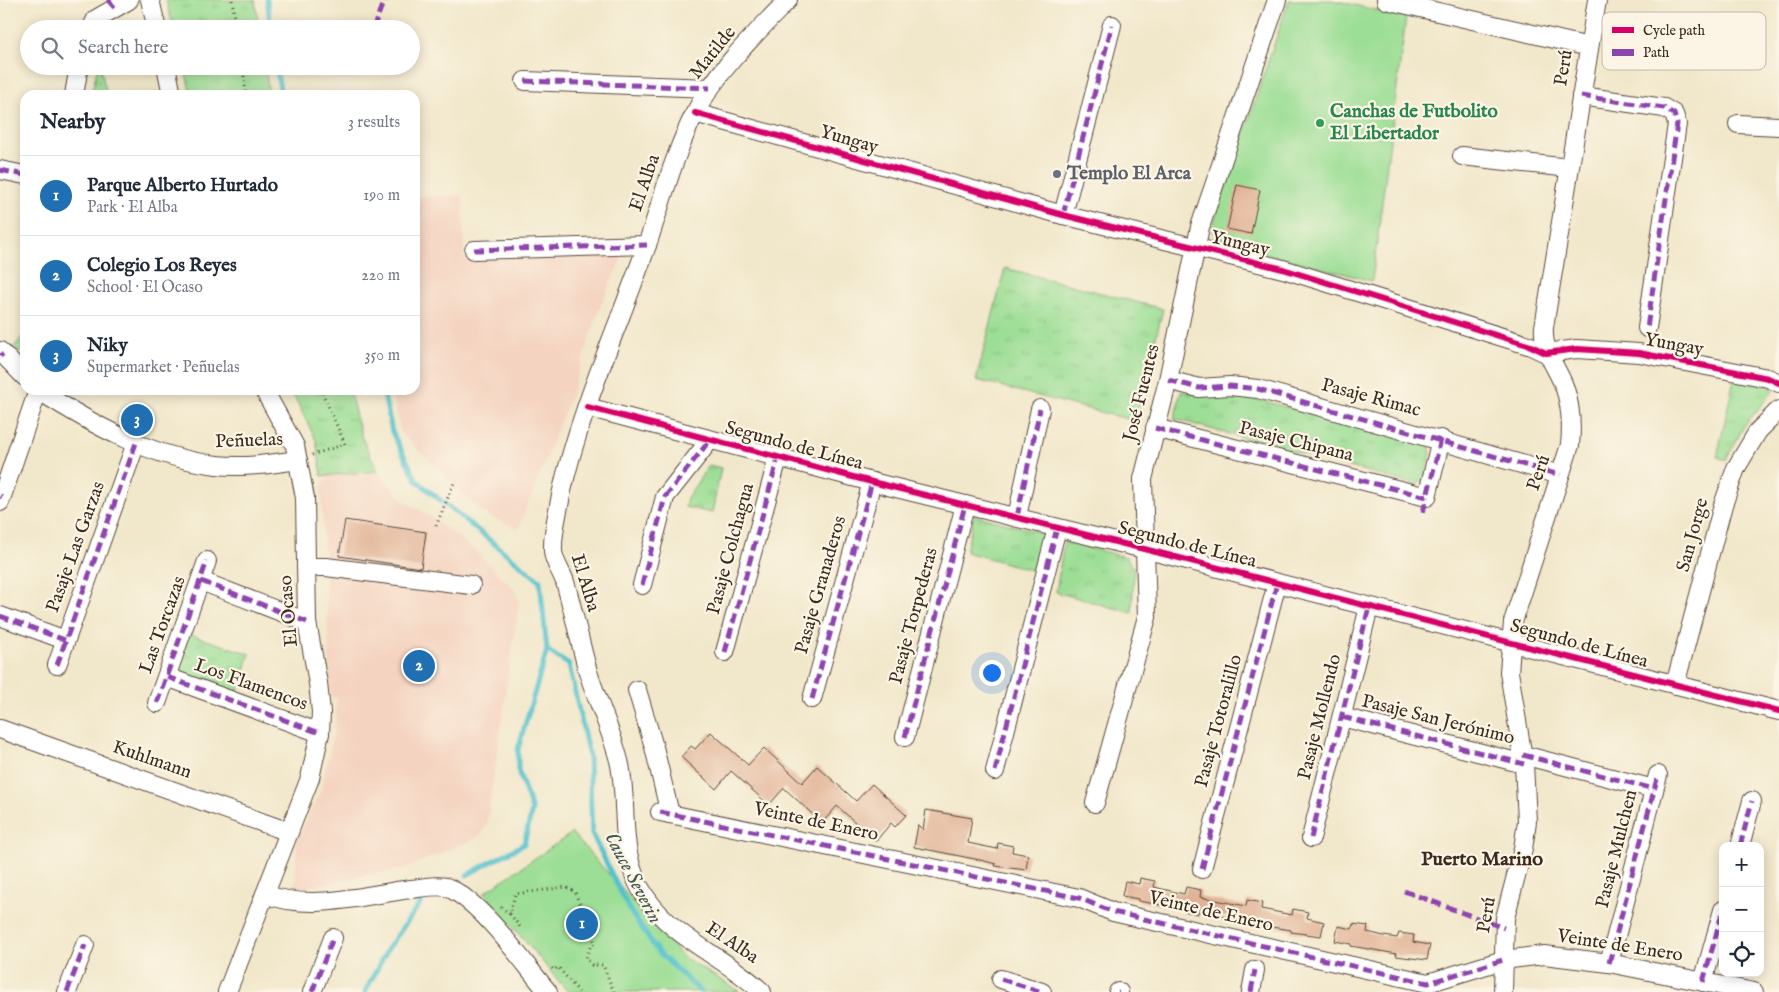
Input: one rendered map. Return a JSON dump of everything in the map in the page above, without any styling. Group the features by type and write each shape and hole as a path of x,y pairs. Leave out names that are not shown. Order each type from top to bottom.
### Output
{"street":[{"path":"150,0 155,20"},
{"name":"Matilde","path":"695,113 710,88 760,28 788,0"},
{"name":"José Fuentes","path":"1095,803 1147,617 1142,479 1168,380 1200,227 1277,0"},
{"path":"1386,0 1590,47"},
{"name":"Perú","path":"1503,992 1505,918 1523,849 1527,821 1523,759 1509,672 1510,641 1513,622 1570,445 1571,413 1564,385 1546,353 1544,327 1597,0"},
{"path":"96,20 117,3"},
{"path":"1063,215 1112,25"},
{"path":"75,90 77,75"},
{"path":"168,75 171,90"},
{"path":"525,81 710,88"},
{"path":"1581,96 1664,108 1674,114 1677,124 1647,328"},
{"name":"Yungay","path":"695,113 1063,215 1283,269 1531,346 1546,353 1577,349 1639,353 1768,378 1779,383"},
{"name":"El Alba","path":"695,113 676,158 647,245 587,407 564,485 555,526 553,548 555,564 564,578 588,672 620,764 625,842 632,872 645,896 662,917 690,940 762,992"},
{"path":"1738,124 1779,126"},
{"path":"1462,156 1570,168"},
{"path":"0,170 20,174"},
{"path":"474,250 647,245"},
{"path":"1,354 20,372"},
{"name":"Pasaje Rimac","path":"1168,380 1199,388 1230,386 1258,389 1441,439 1560,475"},
{"path":"1,498 36,395"},
{"name":"Peñuelas","path":"46,395 78,416 136,443 166,454 218,466 253,466 298,460"},
{"name":"El Ocaso","path":"227,992 310,778 320,733 321,712 317,675 307,622 305,498 295,446 267,395"},
{"name":"Segundo de Línea","path":"587,407 872,482 1510,641 1779,711"},
{"path":"1017,517 1040,409"},
{"name":"San Jorge","path":"1675,684 1723,505 1736,468 1758,431 1779,410"},
{"name":"Pasaje Chipana","path":"1155,428 1425,504 1441,439"},
{"path":"642,585 664,497 710,440"},
{"name":"Pasaje Las Garzas","path":"57,665 64,640 136,443"},
{"name":"Pasaje Colchagua","path":"725,652 778,458"},
{"name":"Pasaje Granaderos","path":"812,699 872,482"},
{"name":"Pasaje Torpederas","path":"905,737 965,505"},
{"path":"995,771 1057,528"},
{"name":"Las Torcazas","path":"156,703 167,678 207,561"},
{"path":"306,567 326,566 471,585"},
{"path":"201,581 307,622"},
{"name":"Pasaje Totoralillo","path":"1202,869 1277,583"},
{"name":"Pasaje Mollendo","path":"1311,838 1369,607"},
{"path":"0,616 64,640"},
{"name":"Los Flamencos","path":"167,678 320,733"},
{"name":"Veinte de Enero","path":"637,690 654,747 665,813 1079,898 1113,912 1428,983 1503,960 1544,955 1609,963 1754,992"},
{"name":"Pasaje San Jerónimo","path":"1342,717 1523,759 1656,782"},
{"name":"Kuhlmann","path":"0,729 289,832"},
{"name":"Pasaje Mulchen","path":"1609,963 1656,782"},
{"path":"1741,842 1752,801"},
{"path":"265,894 288,902 315,903 393,891 446,887 468,899 548,992"},
{"path":"1703,982 1719,924"},
{"path":"312,992 333,938"},
{"path":"68,992 85,945"},
{"path":"1251,992 1256,970"},
{"path":"1001,979 1042,992"}],"path":[{"path":"232,0 236,20"},
{"path":"244,75 245,90"},
{"path":"298,460 345,444 323,395"},
{"path":"436,526 454,483"},
{"path":"510,914 515,894 566,888 575,892 595,943 590,947 586,958 592,965 603,965 614,992"},
{"path":"480,912 490,902 504,908 521,928"},
{"path":"548,963 554,970 558,967 579,992"}],"shaded area":[{"path":"463,196 464,258 623,255 600,307 571,395 518,530 482,512 401,433 393,395 420,395 420,197"},
{"path":"378,471 403,500 434,519 474,550 514,589 519,601 487,823 482,834 472,840 403,869 295,889 297,839 321,790 335,727 337,698 331,697 321,486 328,476"}],"green space":[{"path":"166,0 255,0 258,20 172,20"},
{"name":"Canchas de Futbolito El Libertador","path":"1289,0 1332,0 1406,17 1372,281 1218,241 1212,228"},
{"path":"96,75 102,75 106,90 92,90"},
{"path":"186,75 266,75 268,90 190,90"},
{"path":"1005,268 1163,309 1135,421 976,380"},
{"path":"20,339 20,352 14,347"},
{"path":"1734,379 1768,386 1773,391 1744,426 1726,460 1717,457"},
{"path":"1181,392 1237,394 1429,445 1431,454 1423,481 1416,485 1174,419"},
{"path":"294,395 350,395 362,438 378,471 322,476 316,440"},
{"path":"709,465 721,468 712,513 685,507 687,498"},
{"path":"974,515 1046,534 1038,572 966,552"},
{"path":"1064,542 1126,557 1134,568 1132,613 1056,592"},
{"path":"188,634 250,654 237,694 175,674"},
{"path":"572,833 682,956 740,992 568,992 484,893"}],"building":[{"path":"1237,185 1260,190 1251,234 1227,229"},
{"path":"345,520 426,532 421,568 339,556"},
{"path":"711,732 748,765 764,748 802,783 817,766 856,801 872,784 906,815 895,827 891,823 876,841 837,806 822,823 784,788 769,805 731,771 716,789 681,757 691,746 695,749"},
{"path":"926,810 972,818 968,843 997,849 998,843 1013,846 1012,852 1028,855 1026,870 995,866 996,864 980,860 914,847 918,825 923,830"},
{"path":"1140,878 1155,881 1154,887 1184,894 1186,887 1201,890 1200,897 1246,906 1247,900 1262,903 1261,909 1292,915 1293,909 1308,912 1307,918 1324,922 1321,936 1245,923 1245,921 1198,911 1198,914 1183,911 1184,909 1138,901 1138,899 1122,896 1125,881 1139,884"},
{"path":"1353,924 1368,926 1367,932 1384,936 1397,938 1399,933 1414,935 1413,942 1430,945 1427,960 1396,956 1397,954 1351,946 1351,944 1335,941 1338,926 1352,929"}],"waterway":[{"path":"267,0 270,20"},
{"path":"278,75 280,90"},
{"path":"384,395 392,432 417,481 540,581 547,650 518,749 518,770 532,810 524,844 467,875"},
{"name":"Cauce Severin","path":"547,650 569,665 589,756 592,834 630,911 658,952 701,992"},
{"path":"365,992 387,950 426,895"}],"marked path":[{"path":"108,0 115,8"},
{"path":"376,20 384,0"},
{"path":"1063,215 1112,25"},
{"path":"525,81 710,88"},
{"path":"1581,96 1664,108 1674,114 1677,124 1647,328"},
{"path":"0,170 20,174"},
{"path":"474,250 647,245"},
{"path":"1168,380 1199,388 1230,386 1258,389 1560,475"},
{"path":"1017,517 1040,409"},
{"path":"1155,428 1427,497 1441,439"},
{"path":"642,585 665,497 710,440"},
{"path":"57,665 136,443"},
{"path":"725,652 778,458"},
{"path":"812,699 872,482"},
{"path":"1423,512 1427,497"},
{"path":"905,737 965,505"},
{"path":"995,771 1057,528"},
{"path":"157,703 207,561"},
{"path":"201,581 307,622"},
{"path":"1202,869 1277,583"},
{"path":"1311,838 1369,607"},
{"path":"0,616 65,640"},
{"path":"167,677 320,733"},
{"path":"1342,717 1524,764"},
{"path":"1523,755 1654,789"},
{"path":"1609,963 1658,775"},
{"path":"1741,842 1752,801"},
{"path":"660,812 1079,898 1113,912 1428,983 1503,960"},
{"path":"1404,891 1504,928"},
{"path":"1703,982 1719,924"},
{"path":"312,992 333,938"},
{"path":"67,992 85,945"},
{"path":"1251,992 1255,970"},
{"path":"1001,979 1042,992"}],"cycle path":[{"path":"695,113 1063,215 1283,269 1531,346 1546,353 1577,349 1639,353 1768,378 1779,383"},
{"path":"587,407 872,482 1144,549 1779,711"}],"place":[{"name":"Canchas de Futbolito El Libertador","path":"1320,123"},
{"name":"Templo El Arca","path":"1057,174"},
{"name":"Niky","path":"137,420"},
{"name":"Colegio Los Reyes","path":"419,666"},
{"name":"Parque Alberto Hurtado","path":"582,924"}],"district":[{"name":"Puerto Marino","path":"1482,859"}]}
